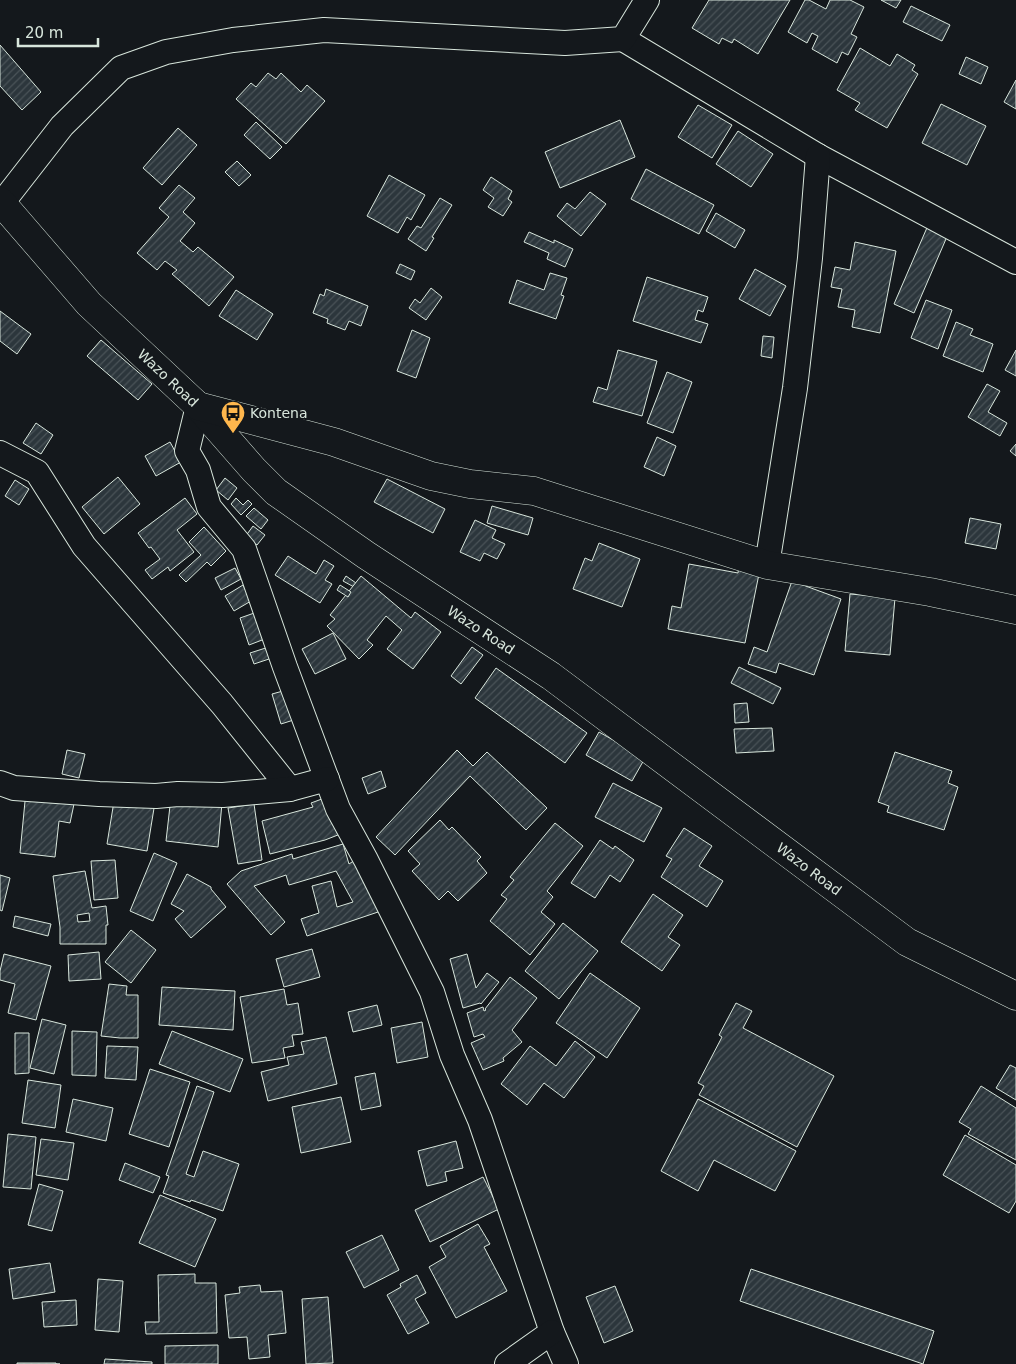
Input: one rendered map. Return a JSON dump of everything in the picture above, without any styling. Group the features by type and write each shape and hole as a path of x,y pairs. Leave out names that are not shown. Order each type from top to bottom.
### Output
{"main road":[{"name":"Wazo Road","path":"1,202 89,304 198,406 254,470 276,492 374,560 551,676 907,942 1016,996"},
{"path":"198,406 334,442 431,476 470,484 534,492 767,565 930,592 1016,610"}],"street":[{"path":"623,39 647,0"},
{"path":"1,202 62,126 121,68 166,52 233,40 324,30 565,42 623,39 818,156 1016,262"},
{"path":"767,565 795,388 810,258 818,156"},
{"path":"198,406 186,451 198,470 209,507 244,549 285,667 338,809 366,860 432,992 452,1055 480,1120 552,1332 566,1364"},
{"path":"0,453 37,472 84,546 222,704 290,789"},
{"path":"0,783 14,788 156,796 178,794 223,795 290,789 327,779"},
{"path":"507,1364 552,1332"}],"building":[{"path":"709,0 790,0 758,54 734,39 732,43 722,38 719,44 692,28"},
{"path":"805,0 809,0 826,9 830,0 850,0 864,7 851,34 857,37 848,55 842,52 837,63 812,49 818,36 812,33 807,43 788,32"},
{"path":"881,0 901,0 896,8"},
{"path":"911,6 950,25 942,41 903,22"},
{"path":"0,45 41,92 22,110 0,86"},
{"path":"860,48 890,66 897,54 915,65 912,70 918,74 887,128 855,110 860,103 837,90"},
{"path":"966,57 988,67 981,84 959,74"},
{"path":"268,73 276,79 281,73 301,92 307,85 325,101 286,144 236,99 251,83 256,87"},
{"path":"1016,80 1016,109 1004,102"},
{"path":"941,104 986,126 967,165 922,143"},
{"path":"698,105 732,125 712,158 678,137"},
{"path":"620,120 635,157 560,188 545,152"},
{"path":"256,122 282,147 270,159 244,135"},
{"path":"178,128 197,145 162,185 143,168"},
{"path":"738,131 773,154 751,187 716,164"},
{"path":"237,161 251,175 239,186 225,172"},
{"path":"646,169 714,205 699,234 631,199"},
{"path":"389,175 425,195 411,220 407,217 398,233 367,216"},
{"path":"491,177 512,191 508,199 512,202 503,216 488,207 494,198 483,190"},
{"path":"179,185 195,198 183,212 195,223 180,241 193,252 198,247 234,277 209,306 172,274 177,270 165,261 157,270 137,253 169,217 159,208"},
{"path":"590,192 606,204 581,236 557,216 567,203 575,209"},
{"path":"440,198 452,205 432,237 434,238 426,251 408,239 417,226 421,228"},
{"path":"716,213 745,230 735,248 706,231"},
{"path":"929,223 949,232 914,313 894,304"},
{"path":"529,232 554,243 554,240 573,249 565,267 547,259 549,253 524,242"},
{"path":"855,242 896,251 880,333 852,327 855,310 838,307 842,289 831,287 835,267 850,270"},
{"path":"400,264 415,271 411,280 396,273"},
{"path":"755,269 786,286 770,316 739,299"},
{"path":"550,273 567,278 561,295 564,296 556,319 509,303 517,280 544,290"},
{"path":"647,277 708,297 703,312 698,310 695,320 708,324 701,343 633,321"},
{"path":"431,288 442,297 426,320 409,308 415,299 420,303"},
{"path":"326,289 368,306 361,326 349,321 345,330 327,323 328,319 313,313 320,294 324,296"},
{"path":"236,290 273,314 257,340 219,316"},
{"path":"926,300 952,310 938,349 911,338"},
{"path":"0,311 31,334 17,354 0,341"},
{"path":"956,322 973,329 970,335 993,344 983,372 943,356"},
{"path":"412,330 430,338 416,378 397,371"},
{"path":"763,336 774,337 772,358 761,356"},
{"path":"101,340 152,384 138,400 87,356"},
{"path":"618,350 657,361 642,416 593,402 598,387 607,390"},
{"path":"1016,350 1016,376 1005,370"},
{"path":"667,372 692,382 673,433 647,423"},
{"path":"987,384 1000,391 988,412 1007,423 1000,436 968,417"},
{"path":"36,423 53,435 41,454 23,443"},
{"path":"657,437 676,446 664,476 644,467"},
{"path":"170,442 181,462 156,476 145,456"},
{"path":"1016,444 1016,456 1010,451"},
{"path":"118,477 140,504 104,534 82,507"},
{"path":"225,478 237,488 228,500 216,490"},
{"path":"387,479 445,509 433,533 374,502"},
{"path":"15,480 29,489 19,505 5,496"},
{"path":"185,498 197,514 177,530 194,552 170,571 168,567 152,579 145,570 160,559 138,533"},
{"path":"236,498 243,505 248,500 252,504 241,515 231,504"},
{"path":"492,506 533,518 528,535 487,523"},
{"path":"254,508 268,520 261,529 246,516"},
{"path":"970,518 1001,524 996,549 965,543"},
{"path":"475,520 496,530 492,538 505,544 497,559 484,553 480,561 460,552"},
{"path":"253,526 265,535 257,545 245,537"},
{"path":"204,527 226,551 211,566 207,562 186,582 179,575 201,555 189,542"},
{"path":"599,543 640,559 622,607 573,589 585,558 592,561"},
{"path":"288,556 316,574 324,560 334,566 325,580 332,584 320,603 275,575"},
{"path":"689,564 738,573 739,565 760,569 745,643 668,629 672,606 681,608"},
{"path":"235,568 241,579 221,590 215,578"},
{"path":"346,576 356,583 354,587 343,581"},
{"path":"361,576 411,618 415,612 441,632 413,669 387,649 402,630 386,616 367,640 373,645 359,659 327,626 335,619 330,615"},
{"path":"792,581 841,599 814,675 779,663 776,673 748,664 754,647 767,652"},
{"path":"243,585 251,601 234,611 225,596"},
{"path":"340,585 351,592 348,597 337,590"},
{"path":"850,594 895,598 890,655 845,651"},
{"path":"260,611 270,637 249,645 240,618"},
{"path":"333,633 346,659 315,674 302,649"},
{"path":"272,646 275,657 254,664 250,653"},
{"path":"472,647 483,655 461,684 451,676"},
{"path":"739,667 781,688 773,704 731,683"},
{"path":"496,668 587,733 565,763 475,698"},
{"path":"294,688 303,717 281,724 272,694"},
{"path":"747,703 749,722 735,723 734,704"},
{"path":"772,728 774,751 736,753 734,729"},
{"path":"599,732 645,758 632,781 586,755"},
{"path":"67,750 85,754 79,778 62,774"},
{"path":"457,750 473,766 487,752 547,808 526,830 470,776 395,855 376,837"},
{"path":"895,752 952,771 948,783 958,787 944,830 887,812 889,806 878,802"},
{"path":"381,771 386,787 368,794 362,778"},
{"path":"613,783 662,808 644,842 595,817"},
{"path":"116,789 156,796 147,851 107,844"},
{"path":"26,791 74,804 70,823 59,821 55,857 20,853"},
{"path":"330,796 343,833 325,840 270,854 262,821 313,807 311,803"},
{"path":"171,797 222,803 218,847 166,841"},
{"path":"254,804 262,860 238,864 228,808"},
{"path":"440,820 449,830 452,827 481,857 477,861 487,873 458,901 448,891 439,900 412,871 420,864 408,851"},
{"path":"555,823 583,846 547,891 553,897 541,912 555,924 530,955 490,921 507,899 501,895 514,880 510,877"},
{"path":"684,828 712,846 699,866 723,881 707,907 661,877 672,859 666,856"},
{"path":"600,840 613,849 615,846 634,860 620,882 610,875 595,898 571,883"},
{"path":"343,844 349,864 355,860 381,911 307,936 301,919 319,913 312,886 331,881 337,907 353,902 336,871 289,885 286,875 254,886 285,922 271,935 227,884 241,871 292,854 293,859"},
{"path":"154,853 177,863 153,921 130,911"},
{"path":"115,860 118,898 94,900 91,861"},
{"path":"85,871 92,908 106,906 108,925 106,925 106,944 60,944 60,927 53,876","holes":["89,913 90,921 78,922 77,915"]},
{"path":"187,874 211,887 226,907 191,938 175,919 184,911 171,904"},
{"path":"0,875 10,878 2,911 0,910"},
{"path":"653,894 683,915 668,937 680,945 662,971 621,942"},
{"path":"15,916 51,924 48,936 13,927"},
{"path":"563,923 598,951 559,999 525,971"},
{"path":"131,930 156,950 131,983 105,962"},
{"path":"312,949 320,977 284,987 276,959"},
{"path":"99,952 101,979 69,981 68,955"},
{"path":"4,954 51,966 36,1020 8,1013 15,984 0,980"},
{"path":"467,954 476,988 487,973 499,982 481,1004 463,1008 450,959"},
{"path":"590,973 640,1008 607,1058 556,1023"},
{"path":"510,977 537,998 512,1030 522,1042 503,1058 504,1061 483,1070 471,1043 485,1037 483,1034 474,1037 467,1013 483,1007 484,1011 486,1010"},
{"path":"109,984 127,986 126,995 138,995 138,1038 101,1036"},
{"path":"162,987 235,991 233,1030 159,1025"},
{"path":"284,989 287,1005 298,1003 303,1034 292,1035 294,1046 283,1048 285,1058 252,1063 240,997"},
{"path":"736,1003 752,1011 743,1028 834,1076 797,1147 699,1095 704,1086 698,1083 722,1037 719,1035"},
{"path":"377,1005 382,1025 353,1032 348,1012"},
{"path":"42,1019 66,1025 54,1074 30,1068"},
{"path":"422,1022 428,1057 397,1063 391,1028"},
{"path":"72,1031 97,1032 96,1076 72,1075"},
{"path":"172,1031 243,1059 230,1092 159,1064"},
{"path":"15,1033 29,1033 29,1073 15,1074"},
{"path":"326,1037 337,1084 268,1101 261,1072 289,1065 287,1057 304,1054 301,1042"},
{"path":"575,1041 595,1057 564,1098 544,1083 527,1105 501,1084 530,1046 556,1066"},
{"path":"107,1046 138,1047 136,1080 105,1078"},
{"path":"1010,1065 1016,1068 1016,1100 996,1088"},
{"path":"150,1069 190,1082 169,1147 129,1134"},
{"path":"375,1073 381,1106 361,1110 355,1077"},
{"path":"28,1080 61,1085 55,1128 22,1123"},
{"path":"197,1086 214,1092 186,1174 194,1177 203,1151 239,1164 223,1211 163,1193 169,1176 166,1175"},
{"path":"981,1086 1016,1108 1016,1160 968,1134 971,1129 959,1122"},
{"path":"341,1097 351,1142 301,1153 292,1107"},
{"path":"73,1099 113,1108 106,1141 66,1132"},
{"path":"698,1099 796,1151 775,1191 714,1160 698,1191 661,1171"},
{"path":"8,1134 36,1137 31,1189 3,1187"},
{"path":"965,1135 1016,1165 1016,1201 1009,1213 943,1175"},
{"path":"41,1139 74,1143 68,1180 36,1175"},
{"path":"456,1141 463,1168 445,1172 447,1181 427,1186 418,1151"},
{"path":"125,1163 160,1177 153,1193 119,1180"},
{"path":"483,1177 499,1209 430,1242 415,1210"},
{"path":"39,1184 63,1191 52,1231 28,1225"},
{"path":"160,1195 216,1219 195,1267 139,1243"},
{"path":"478,1224 490,1244 484,1247 507,1291 456,1318 429,1267 446,1257 440,1246"},
{"path":"382,1235 399,1270 364,1288 346,1252"},
{"path":"50,1263 55,1292 13,1299 9,1269"},
{"path":"751,1269 934,1331 923,1364 740,1301"},
{"path":"195,1274 195,1283 216,1283 217,1333 146,1334 145,1322 159,1322 158,1275"},
{"path":"417,1275 426,1293 415,1299 429,1323 408,1334 387,1295 401,1287 400,1284"},
{"path":"98,1279 123,1281 119,1332 95,1330"},
{"path":"260,1285 261,1292 282,1291 286,1333 268,1335 270,1357 249,1359 247,1337 229,1338 225,1295 240,1293 239,1287"},
{"path":"615,1286 633,1331 604,1343 586,1297"},
{"path":"328,1297 333,1363 306,1364 302,1299"},
{"path":"76,1300 77,1325 44,1327 42,1302"},
{"path":"218,1345 218,1364 165,1364 165,1346"},
{"path":"105,1359 152,1362 152,1364 104,1364"},
{"path":"56,1363 56,1364 17,1364"}],"place":[{"name":"Kontena","path":"233,434"}]}
